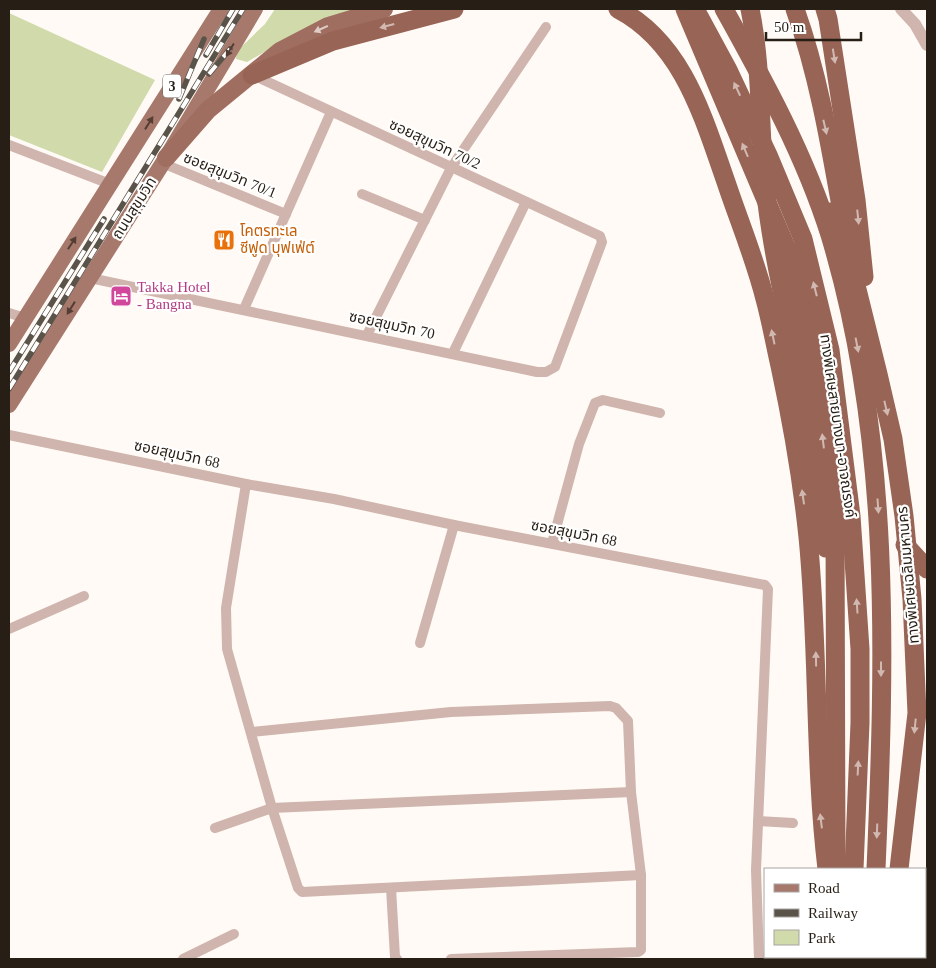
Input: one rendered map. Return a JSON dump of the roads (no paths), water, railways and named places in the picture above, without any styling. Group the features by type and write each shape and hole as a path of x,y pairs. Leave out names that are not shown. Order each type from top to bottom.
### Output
{"highway":[{"path":"164,161 208,110 280,51 328,26 384,9"},
{"path":"252,75 333,42 454,9"},
{"path":"618,9 656,36 669,50 684,74 719,164 765,298 795,437 808,535 815,628 819,806 827,868"},
{"path":"685,9 788,252 812,355 834,521 836,868"},
{"name":"ทางพิเศษสายบางนา-อาจณรงค์","path":"695,9 728,70 760,138 803,239 830,350 851,516 860,649 860,723 854,868"},
{"name":"ทางพิเศษสายบางนา-อาจณรงค์","path":"724,9 796,147 830,234 858,351 871,429 878,513 881,704 876,868"},
{"path":"734,9 786,107 849,257"},
{"path":"750,9 757,42 765,188 774,248 798,358 836,611"},
{"path":"825,9 856,200 871,344"},
{"path":"795,10 803,30 833,162 849,257 871,344"},
{"name":"ทางพิเศษเฉลิมมหานคร","path":"871,344 893,439 912,599 917,713 899,868"},
{"path":"905,545 927,568"}],"main road":[{"name":"3","path":"110,184 221,9"},
{"name":"ถนนสุขุมวิท","path":"9,405 164,161 255,9"},
{"path":"9,344 17,315 110,184"}],"street":[{"path":"901,9 915,24 927,46"},
{"path":"367,335 451,168 546,27"},
{"name":"ซอยสุขุมวิท 70/2","path":"252,75 600,236 602,242"},
{"path":"244,310 331,112"},
{"path":"9,145 110,184"},
{"name":"ซอยสุขุมวิท 70/1","path":"164,161 286,214"},
{"path":"362,194 425,220"},
{"path":"453,353 526,202"},
{"name":"ซอยสุขุมวิท 70","path":"90,278 537,372 546,372 555,367 602,242"},
{"path":"552,543 579,444 595,403 603,400 660,413"},
{"name":"ซอยสุขุมวิท 68","path":"9,435 246,484 334,499 454,526 552,543 765,585 768,590 756,870 759,959"},
{"path":"246,484 226,608 227,649 272,808 298,888 302,892 641,875"},
{"path":"420,643 454,526"},
{"path":"9,629 84,596"},
{"path":"252,732 451,712 610,706 616,708 628,721 631,792 641,875 643,946 638,952 452,959"},
{"path":"215,828 272,808 631,792"},
{"path":"758,821 793,823"},
{"path":"391,888 395,957 397,959"},
{"path":"183,959 234,934"}],"railway":[{"path":"206,55 233,9"},
{"path":"9,389 243,9"},
{"path":"179,99 204,39"},
{"path":"209,74 230,49"},
{"path":"9,372 104,219"}],"place":[{"name":"โคตรทะเล ซีฟูด บุฟเฟ่ต์","path":"224,240"},
{"name":"Takka Hotel - Bangna","path":"121,296"}]}
